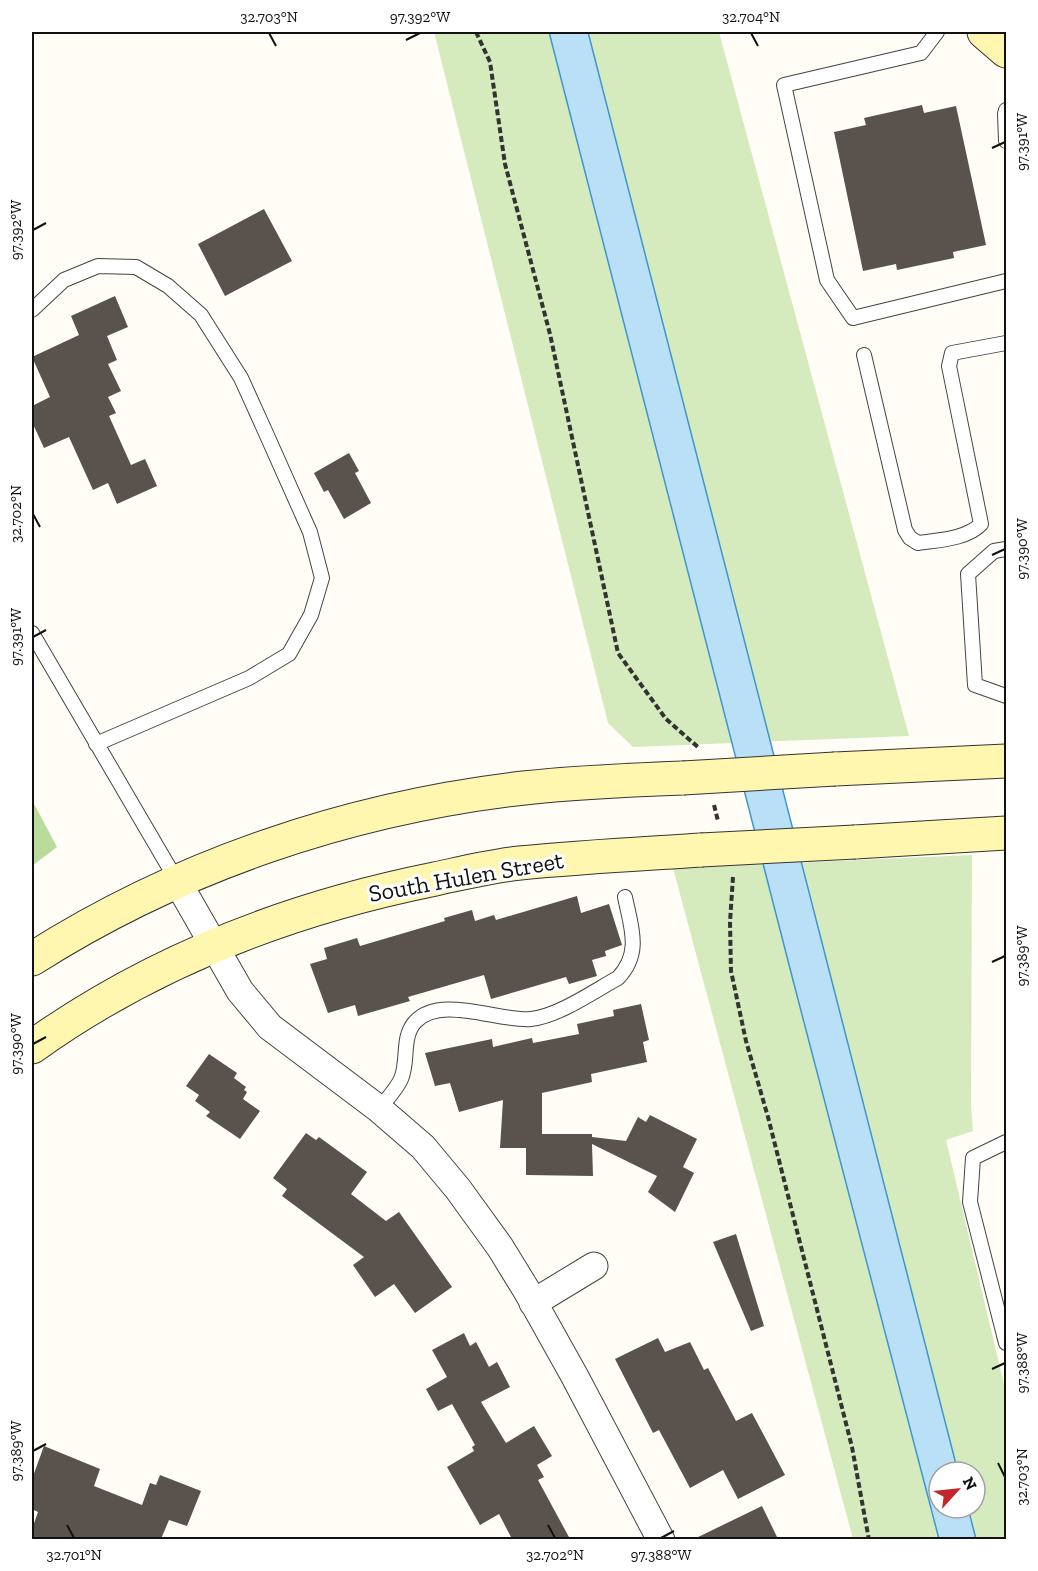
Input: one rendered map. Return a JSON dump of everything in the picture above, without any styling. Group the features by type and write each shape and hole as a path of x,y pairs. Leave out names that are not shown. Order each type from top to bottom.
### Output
{"main road":[{"path":"984,32 1006,51"},
{"path":"32,958 111,912 207,867 297,836 395,810 440,801 556,785 1006,761"},
{"name":"South Hulen Street","path":"32,1047 106,998 157,971 214,945 297,914 352,897 517,863 1006,833"}],"street":[{"path":"177,880 243,997 270,1028 379,1109 423,1147 441,1167 500,1247 533,1303 661,1539"},
{"path":"533,1303 594,1266"}],"lane":[{"path":"937,32 921,53 784,85 827,280 853,318 1006,281"},
{"path":"1006,110 1006,141"},
{"path":"32,310 64,280 98,266 136,267 168,286 201,315 240,378 266,431 310,532 322,578 311,615 289,654 249,678 96,744"},
{"path":"864,355 905,530 910,538 918,543 952,538 976,530 981,524 949,366 951,353 1006,343"},
{"path":"1006,549 994,551 968,574 975,685 1006,696"},
{"path":"32,633 177,880"},
{"path":"379,1109 401,1079 408,1034 415,1022 426,1014 438,1009 532,1019 549,1014 618,978 627,968 632,956 633,939 625,897"},
{"path":"1006,1142 973,1158 970,1202 1006,1344"}],"green space":[{"path":"434,32 719,32 909,736 633,747 608,723"},
{"path":"32,800 57,847 32,866"},
{"path":"972,855 971,1105 973,1131 946,1140 1006,1393 1006,1539 853,1539 673,868"}],"water":[{"path":"549,32 588,32 955,1460 927,1460 927,1493"},
{"path":"934,1520 971,1520 976,1539 939,1539"}],"building":[{"path":"922,105 924,113 956,106 986,245 953,252 954,258 897,270 896,264 863,271 834,132 866,125 864,118"},
{"path":"264,209 292,261 225,296 198,244"},
{"path":"115,296 128,327 107,336 117,360 108,364 121,391 108,397 116,413 109,416 131,465 145,459 157,486 117,504 108,483 93,490 69,437 44,448 32,422 32,406 50,397 32,357 79,335 71,316"},
{"path":"349,453 359,471 355,473 371,503 344,519 328,490 324,492 314,473"},
{"path":"577,896 581,913 609,904 622,945 605,951 606,956 592,960 597,976 569,984 566,977 491,999 484,975 408,997 410,1001 358,1016 355,1005 328,1013 310,964 327,959 324,948 357,938 360,946 445,921 444,918 472,910 475,921 494,915 496,920"},
{"path":"641,1004 649,1040 643,1042 647,1062 591,1074 592,1082 542,1093 542,1134 592,1134 592,1137 626,1141 638,1117 646,1122 650,1115 697,1139 683,1167 694,1173 675,1212 648,1192 657,1176 592,1144 593,1176 526,1175 526,1148 500,1148 503,1100 459,1112 450,1083 435,1086 425,1053 492,1039 493,1047 532,1038 533,1043 579,1034 577,1024 614,1016 613,1010"},
{"path":"209,1054 237,1073 234,1078 246,1087 244,1090 247,1092 243,1099 260,1111 240,1139 206,1116 210,1112 195,1101 199,1095 186,1086"},
{"path":"306,1133 316,1140 319,1137 367,1172 351,1194 386,1221 399,1212 452,1287 415,1313 394,1284 375,1297 353,1265 364,1257 282,1196 287,1189 273,1178"},
{"path":"736,1234 764,1326 751,1331 713,1242"},
{"path":"464,1333 470,1346 476,1342 489,1367 497,1362 510,1387 481,1402 506,1443 534,1426 552,1456 537,1465 544,1477 538,1480 570,1539 512,1539 499,1514 480,1525 447,1467 474,1451 472,1447 475,1445 452,1404 438,1411 426,1389 447,1377 432,1350"},
{"path":"658,1338 665,1352 690,1342 704,1370 708,1368 736,1421 752,1413 785,1475 738,1499 723,1470 690,1488 659,1430 653,1433 615,1359"},
{"path":"44,1446 100,1469 94,1486 142,1505 150,1483 156,1485 160,1475 201,1491 187,1526 169,1520 161,1539 32,1539 32,1529 38,1512 32,1509 32,1479"},
{"path":"762,1506 778,1539 694,1539"}]}
